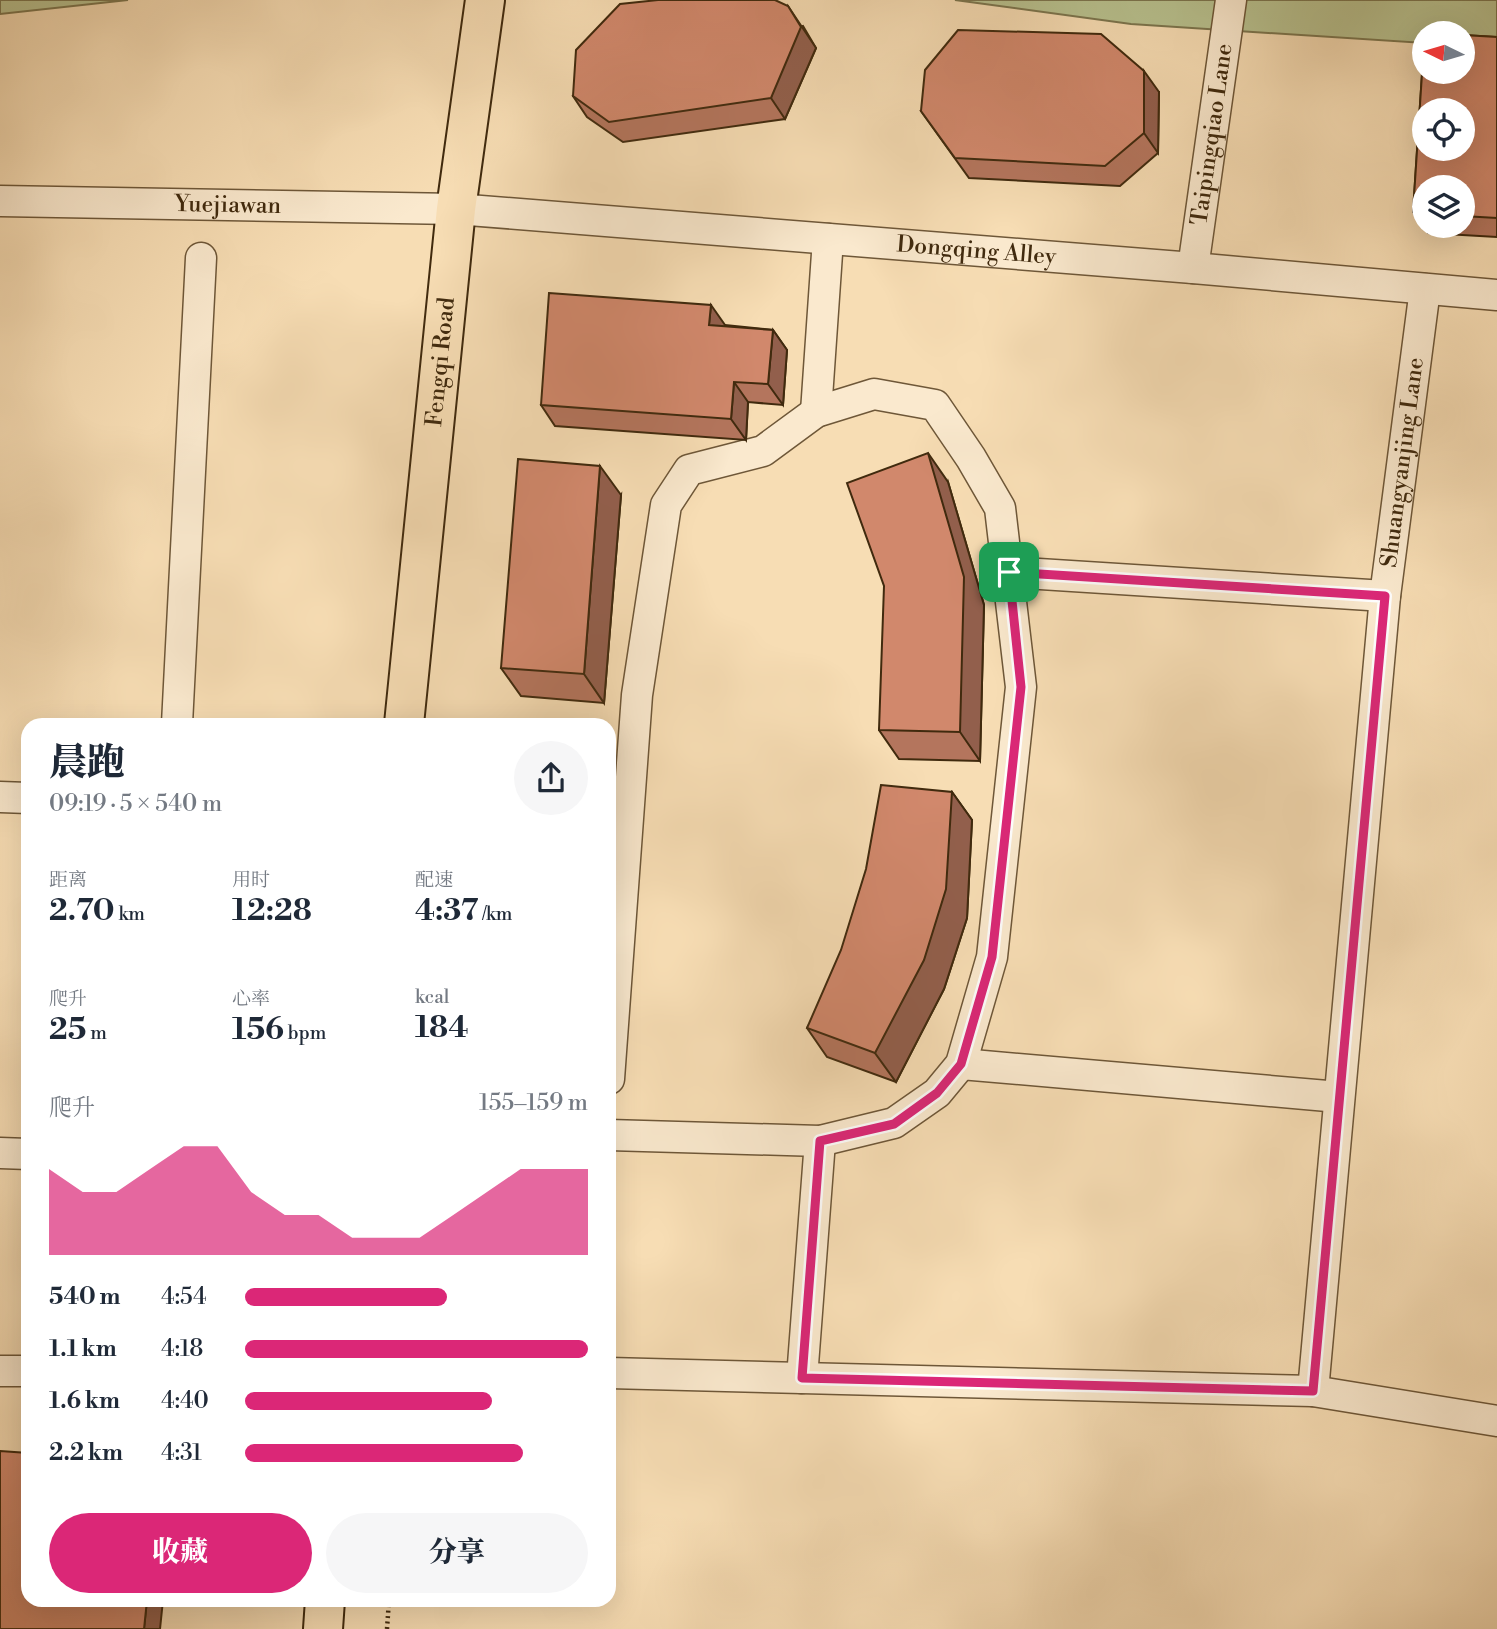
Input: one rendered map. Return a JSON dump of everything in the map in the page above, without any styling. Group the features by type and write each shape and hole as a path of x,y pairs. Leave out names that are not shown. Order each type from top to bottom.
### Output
{"main road":[{"name":"Fengqi Road","path":"405,718 456,209 485,0"},
{"path":"323,1629 325,1607"}],"street":[{"name":"Taipingqiao Lane","path":"1194,268 1231,0"},
{"name":"Yuejiawan","path":"0,201 456,209"},
{"name":"Dongqing Alley","path":"456,209 1497,295"},
{"path":"816,412 828,239"},
{"path":"177,718 201,258"},
{"name":"Shuangyanjing Lane","path":"1313,1391 1385,596 1425,289"},
{"path":"616,983 637,695 666,505 689,470 763,451 816,412 874,394 935,405 971,458 1000,508 1021,687 992,957 961,1064 937,1093 894,1124 820,1141 616,1135"},
{"path":"1009,572 1385,596"},
{"path":"0,797 21,798"},
{"path":"961,1064 1339,1097"},
{"path":"802,1378 820,1141"},
{"path":"0,1153 21,1154"},
{"path":"0,1371 21,1371"},
{"path":"616,1373 1313,1391 1497,1422"}],"path":[{"path":"387,1629 389,1607"}],"green space":[{"path":"0,0 128,0 0,14"},
{"path":"955,0 1497,0 1497,48 1475,47 1475,21 1412,21 1412,42 1131,24"}],"building":[{"path":"658,0 775,0 788,6 801,27 771,98 609,122 573,96 576,50 620,4"},
{"path":"958,30 1101,34 1144,71 1144,133 1105,166 955,158 921,111 925,70"},
{"path":"1475,36 1497,37 1497,218 1475,217 1475,175 1415,175 1416,161 1475,161 1475,98 1420,98 1421,84 1475,84"},
{"path":"549,293 711,305 709,325 773,330 768,384 734,382 731,419 541,405"},
{"path":"928,453 964,577 960,732 879,730 884,586 847,483"},
{"path":"518,459 600,466 584,674 501,668"},
{"path":"881,785 952,792 946,889 924,960 875,1053 807,1028 841,950 866,869"},
{"path":"0,1451 21,1452 21,1607 146,1607 144,1629 0,1629"}],"route":[{"path":"1009,572 1385,596 1313,1391 802,1378 820,1141 894,1124 937,1093 961,1064 992,957 1021,687 1009,572"}]}
